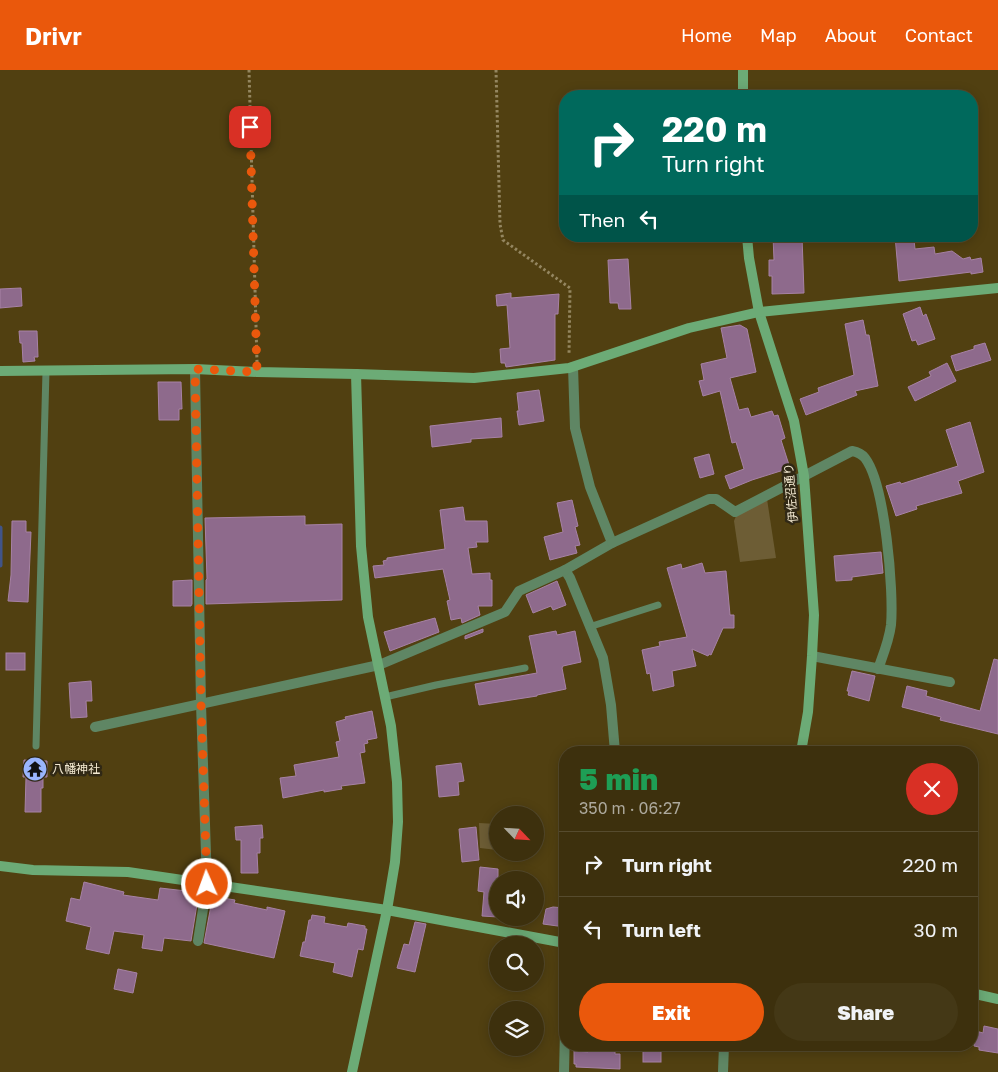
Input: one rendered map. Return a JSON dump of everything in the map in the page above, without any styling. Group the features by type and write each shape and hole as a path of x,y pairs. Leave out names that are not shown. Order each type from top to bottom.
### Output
{"street":[{"path":"743,70 743,90"},
{"name":"伊佐沼通り","path":"748,242 759,312 794,421 804,476 814,615 808,712 802,746"},
{"path":"0,371 121,368 195,369 474,378 571,368 689,328 759,312 998,288"},
{"path":"571,368 575,428 590,488 612,543"},
{"path":"195,369 201,704 207,884 198,942"},
{"path":"352,1072 387,910 395,862 398,822 397,782 391,726 368,617 361,546 356,374"},
{"path":"95,727 378,665 505,612 519,591 565,570 612,543 709,499 716,499 735,512 852,451 858,452 864,457 870,466 882,506 892,608 888,642 878,669"},
{"path":"565,570 603,658 611,705 614,746"},
{"path":"812,656 950,682"},
{"path":"0,866 33,870 128,872 387,910 559,942"},
{"path":"978,994 998,998"},
{"path":"564,1051 564,1072"},
{"path":"723,1072 724,1051"}],"lane":[{"path":"36,746 46,371"},
{"path":"589,627 658,605"},
{"path":"386,697 436,684 525,668"}],"path":[{"path":"249,70 257,372"},
{"path":"496,70 500,224 503,240 570,288 571,368"}],"shaded area":[{"path":"767,499 776,558 740,562 734,521 736,516"},
{"path":"479,823 489,824 489,849 480,848"}],"building":[{"path":"773,242 802,242 804,293 772,294 772,276 769,276 769,260 774,260"},
{"path":"896,242 914,242 915,249 934,247 935,254 952,251 963,259 970,257 971,260 981,258 983,272 899,281"},
{"path":"628,259 631,309 619,309 618,303 610,303 608,260"},
{"path":"21,288 22,306 0,308 0,289"},
{"path":"511,293 511,298 559,294 558,314 555,314 555,360 506,367 505,363 501,363 500,349 510,348 507,305 497,306 496,295"},
{"path":"920,307 923,316 926,314 935,339 918,345 916,340 912,341 903,314"},
{"path":"863,320 866,335 869,335 878,386 855,391 857,395 806,415 800,399 819,392 818,388 854,375 845,324"},
{"path":"740,325 747,329 756,372 730,378 739,410 748,408 751,417 772,411 774,416 778,415 785,438 781,440 790,468 730,489 725,476 744,469 736,442 732,443 720,391 703,396 699,381 704,380 701,364 727,358 721,328"},
{"path":"19,331 37,331 38,357 34,357 35,361 23,362"},
{"path":"985,343 991,360 956,371 951,356 974,349 974,346"},
{"path":"947,363 956,381 915,401 908,387 931,376 929,372"},
{"path":"158,382 181,382 182,409 179,409 179,420 159,420"},
{"path":"539,390 544,421 519,425 517,393"},
{"path":"501,418 502,437 471,439 471,442 432,447 430,426"},
{"path":"970,422 984,472 958,481 962,493 916,506 917,509 896,516 886,486 900,482 901,484 958,466 946,430"},
{"path":"709,454 714,474 700,478 694,458"},
{"path":"572,500 578,526 575,527 580,545 575,546 577,553 550,560 544,537 563,532 557,503"},
{"path":"463,507 465,521 487,521 488,542 476,542 477,547 468,548 472,574 490,573 490,580 492,580 492,606 478,606 480,615 462,623 461,618 451,620 447,601 450,600 443,569 375,578 373,566 384,565 383,561 387,560 387,558 445,549 440,510"},
{"path":"305,516 305,525 342,524 342,600 206,604 205,518"},
{"path":"12,521 26,521 26,532 31,532 28,602 8,601 11,575"},
{"path":"881,552 883,573 852,577 852,580 836,581 834,556"},
{"path":"702,563 705,573 726,571 730,615 734,615 734,628 723,628 711,655 709,654 708,656 692,649 696,666 672,671 674,686 653,691 650,673 647,674 642,650 660,646 659,642 687,637 667,568 681,564 682,569"},
{"path":"192,580 191,606 173,606 173,581"},
{"path":"557,581 566,605 553,610 551,606 533,613 526,595"},
{"path":"435,618 439,632 390,651 384,632"},
{"path":"483,629 483,632 465,639 465,636"},
{"path":"556,631 557,635 575,631 581,662 563,666 566,689 537,696 479,705 475,684 537,673 529,636"},
{"path":"6,653 25,653 25,670 6,670"},
{"path":"994,659 998,660 998,734 940,720 941,717 902,707 907,686 927,691 926,696 980,711"},
{"path":"852,671 875,676 869,701 848,695 849,691 847,691"},
{"path":"91,681 92,701 86,701 87,717 71,718 69,683"},
{"path":"372,711 377,738 367,740 368,743 364,744 365,752 360,753 365,783 341,786 342,789 324,792 324,790 283,798 280,778 296,776 294,765 339,757 336,742 340,741 336,722 346,719 345,717"},
{"path":"24,760 47,761 47,777 43,777 43,788 41,788 41,812 25,812 26,777 23,777"},
{"path":"461,763 464,781 458,782 459,795 439,797 436,766"},
{"path":"262,825 263,838 260,838 260,853 257,853 258,873 241,873 241,840 236,840 235,827"},
{"path":"476,827 479,860 462,862 459,829"},
{"path":"480,867 498,869 498,871 489,871 489,916 482,916 484,892 478,891"},
{"path":"84,882 124,892 123,895 158,900 160,888 195,892 198,898 191,941 164,938 162,951 142,948 144,935 114,931 109,954 86,949 91,927 66,921 71,898 80,900"},
{"path":"223,898 235,900 234,903 267,910 267,907 285,911 274,958 204,943 212,900 222,902"},
{"path":"559,908 559,926 544,924 546,909"},
{"path":"312,915 325,917 324,923 347,927 348,923 365,926 365,929 367,929 363,950 358,949 352,977 333,972 335,963 300,956"},
{"path":"415,922 426,924 415,972 397,968 404,944 409,945"},
{"path":"118,969 137,973 133,993 114,989"},
{"path":"984,1026 998,1029 998,1053 979,1050 978,1032 983,1033"},
{"path":"574,1051 615,1051 615,1054 620,1054 620,1069 576,1067 576,1064 574,1064"},
{"path":"643,1051 661,1051 661,1062 643,1062"}],"waterway":[{"path":"0,528 0,565"}],"place":[{"name":"八幡神社","path":"35,769"}],"route":[{"path":"207,884 201,704 195,369 257,372 250,127"}]}
